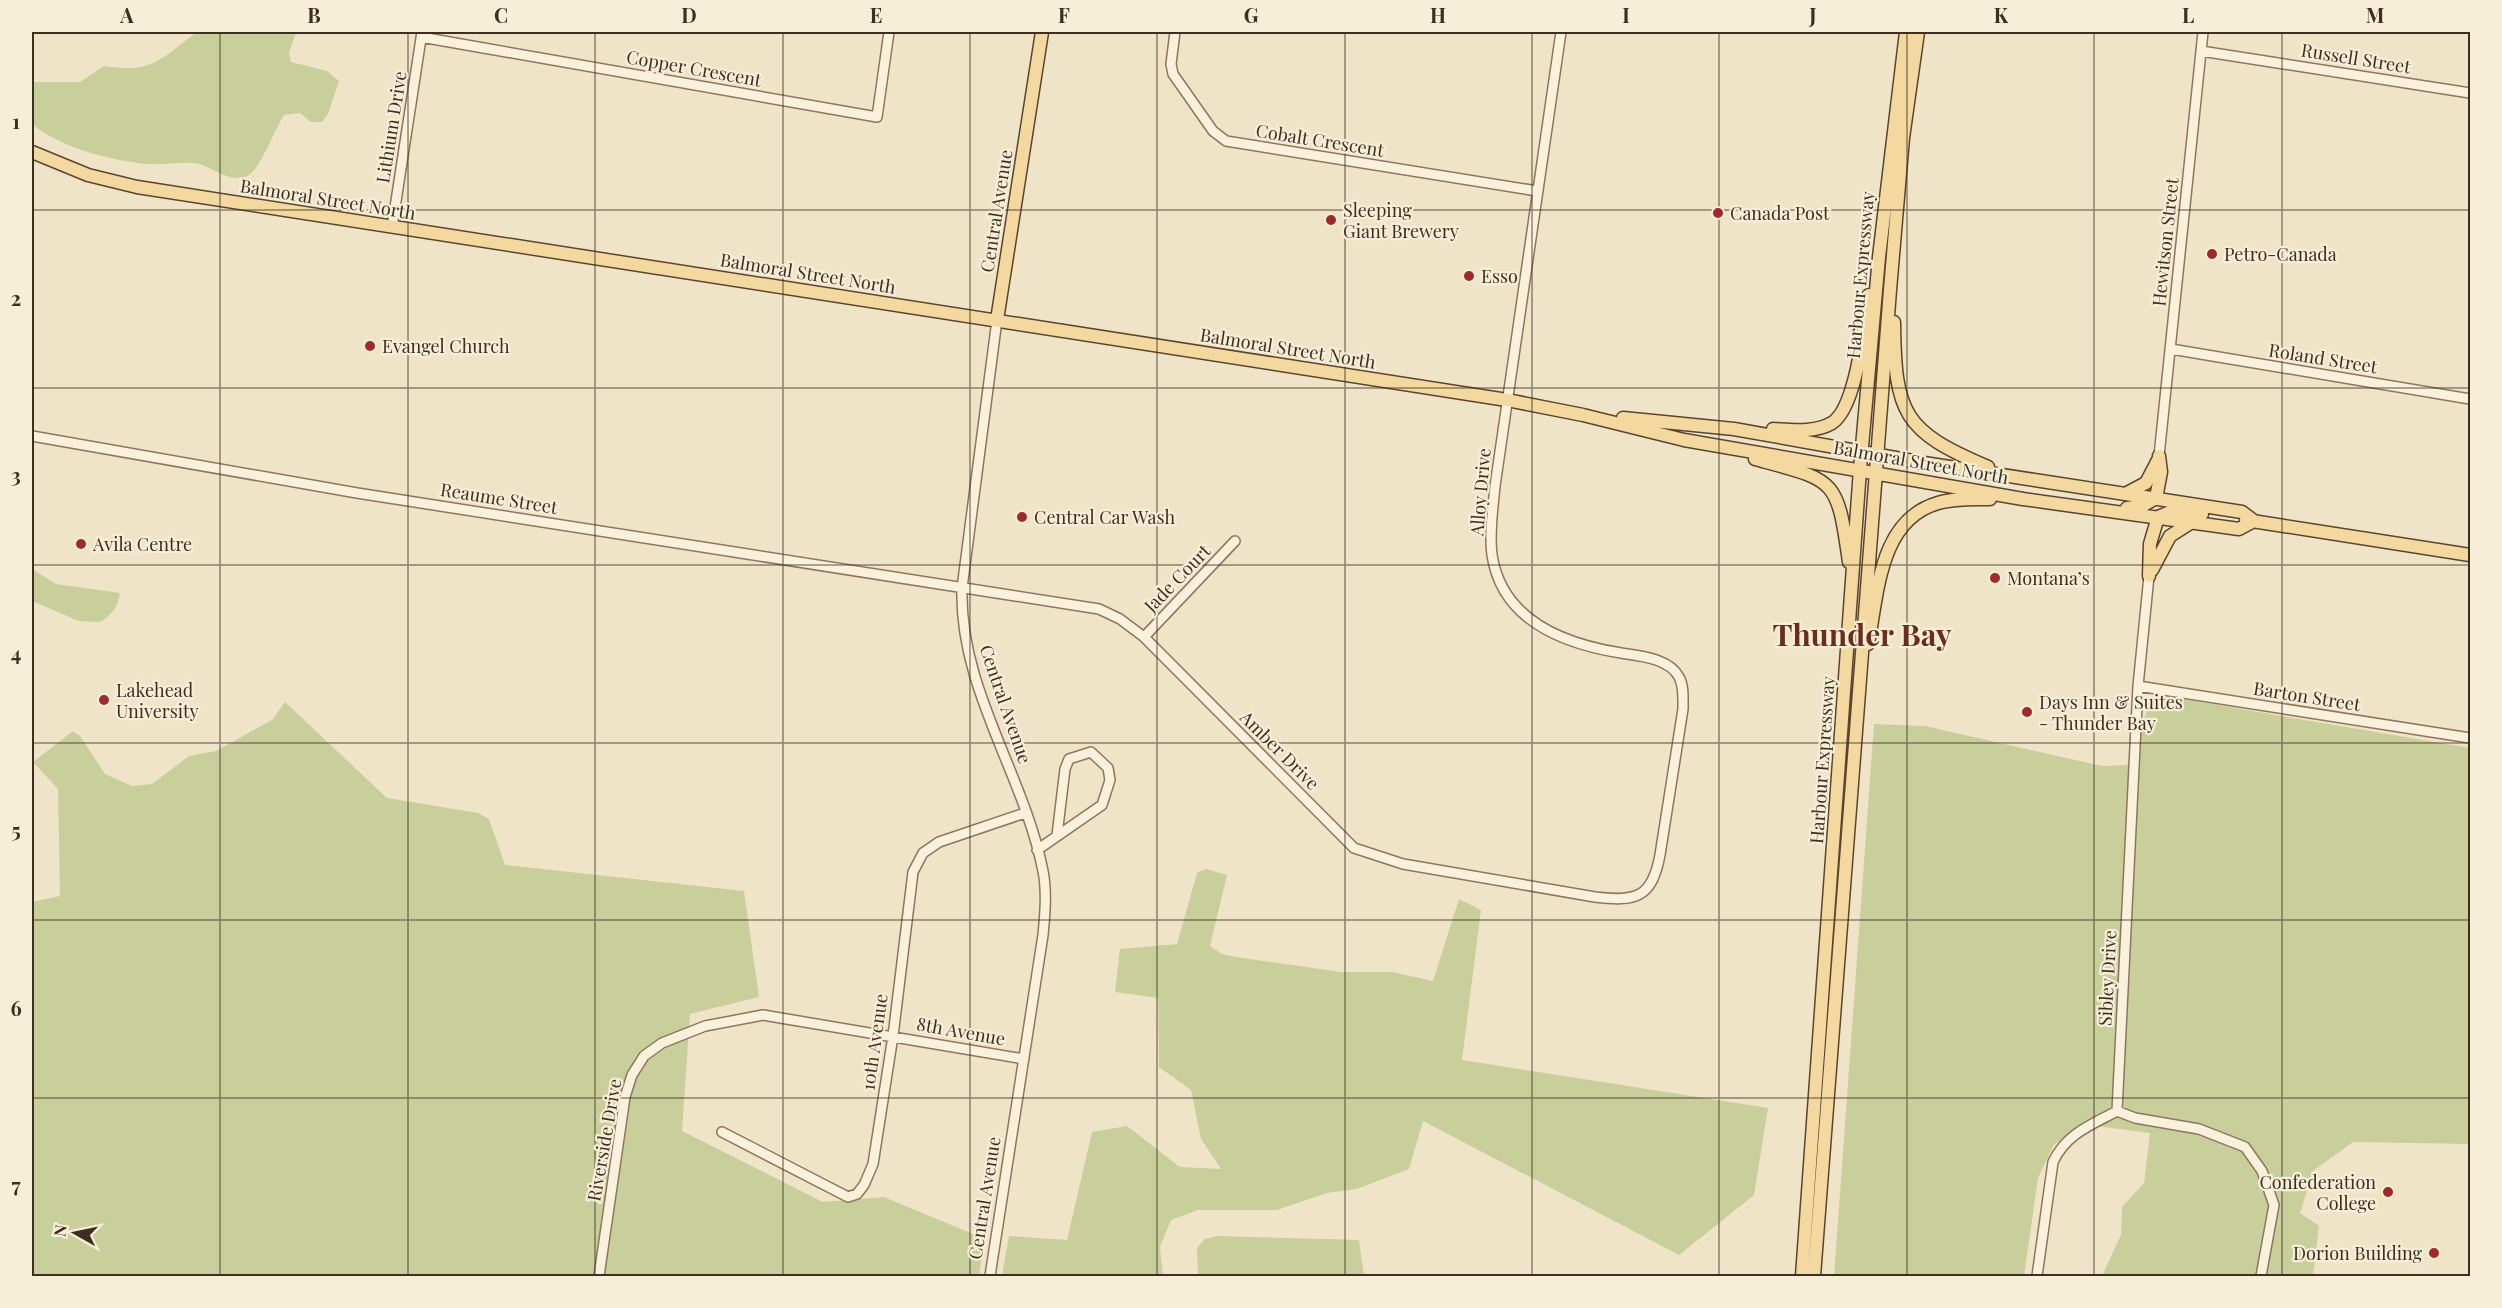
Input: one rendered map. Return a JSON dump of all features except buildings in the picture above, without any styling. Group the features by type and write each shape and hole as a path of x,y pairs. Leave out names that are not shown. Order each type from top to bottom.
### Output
{"main road":[{"name":"Central Avenue","path":"997,320 1042,32"},
{"name":"Harbour Expressway","path":"1802,1276 1860,469 1884,214 1906,32"},
{"name":"Harbour Expressway","path":"1814,1276 1876,454 1903,138 1917,32"},
{"name":"Balmoral Street North","path":"32,152 88,175 137,187 1507,400 1583,415 1684,440 2024,499 2239,529 2254,521"},
{"path":"1716,427 1803,430 1831,423 1840,416 1850,393 1884,214"},
{"path":"1894,245 1894,355 1898,383 1910,419 1920,431 1941,447 2002,474"},
{"name":"Balmoral Street North","path":"1583,415 1716,427 2242,512 2254,521 2470,555"},
{"path":"1684,440 1811,474 1823,481 1834,492 1841,507 1852,586"},
{"path":"2127,493 2146,483 2154,471 2159,456"},
{"path":"2057,503 2132,508 2142,506 2156,498 2161,472 2159,456"},
{"path":"1857,698 1885,558 1902,525 1917,513 1939,502 1966,499 2024,499"},
{"path":"2149,576 2150,544 2158,517 2175,510 2254,521"},
{"path":"2149,576 2170,536 2192,522"}],"street":[{"name":"Copper Crescent","path":"422,34 877,117 889,32"},
{"name":"Cobalt Crescent","path":"1175,32 1170,64 1173,74 1213,131 1226,141 1537,191"},
{"name":"Alloy Drive","path":"1561,32 1507,400 1491,524 1492,556 1504,589 1522,611 1550,634 1588,648 1653,658 1667,665 1679,676 1683,691 1683,709 1656,873 1649,889 1636,897 1623,900 1595,897"},
{"name":"Hewitson Street","path":"2159,456 2203,32"},
{"name":"Lithium Drive","path":"393,227 422,34"},
{"name":"Russell Street","path":"2201,51 2470,93"},
{"name":"Central Avenue","path":"990,1276 1044,924 1045,892 1037,850 1025,813 971,666 961,614 962,588 997,320"},
{"name":"Roland Street","path":"2171,349 2470,399"},
{"name":"Reaume Street","path":"32,436 357,493 962,588"},
{"name":"Jade Court","path":"1144,637 1235,541"},
{"name":"Sibley Drive","path":"2117,1111 2138,686 2149,576"},
{"name":"Amber Drive","path":"962,588 1099,609 1120,619 1144,637 1354,848 1403,864 1595,897"},
{"name":"Barton Street","path":"2138,686 2470,738"},
{"path":"1037,850 1102,805 1110,780 1108,768 1091,752 1070,759 1065,769 1057,835"},
{"name":"10th Avenue","path":"722,1132 848,1197 857,1194 864,1185 873,1164 893,1036 913,872 922,852 939,842 1025,813"},
{"name":"Riverside Drive","path":"599,1276 625,1097 632,1075 644,1056 662,1043 705,1026 763,1015 893,1036"},
{"name":"8th Avenue","path":"893,1036 1024,1059"},
{"path":"2037,1276 2053,1162 2059,1148 2076,1133 2117,1111 2135,1118 2199,1129 2245,1147 2262,1171 2274,1204 2261,1276"}],"green space":[{"path":"197,32 296,32 289,53 291,62 327,71 339,81 328,114 322,122 311,122 300,113 284,115 257,166 247,176 240,178 226,176 194,163 148,164 102,156 56,140 32,124 32,82 80,82 104,66 134,68 145,66 164,57"},
{"path":"32,569 56,584 120,593 118,602 101,622 79,621 32,601"},
{"path":"2152,698 2188,700 2470,748 2470,1144 2353,1142 2313,1171 2300,1213 2319,1226 2313,1276 2102,1276 2121,1235 2122,1207 2144,1183 2150,1133 2097,1126 2054,1144 2038,1178 2024,1276 1834,1276 1874,724 1925,726 2102,766 2127,765"},
{"path":"285,702 387,798 478,813 489,819 505,865 744,891 759,997 690,1014 682,1131 823,1202 884,1197 985,1239 979,1276 32,1276 32,902 60,896 58,789 33,762 73,731 80,736 105,774 132,786 152,784 189,756 216,751 272,720"},
{"path":"1206,869 1227,875 1210,946 1222,954 1236,957 1341,972 1392,972 1433,981 1459,899 1481,910 1462,1060 1768,1108 1754,1195 1679,1255 1423,1121 1409,1169 1357,1189 1327,1193 1277,1210 1198,1210 1171,1220 1160,1247 1163,1276 1002,1276 1009,1236 1067,1240 1092,1132 1127,1126 1180,1167 1221,1169 1201,1139 1191,1090 1159,1067 1158,998 1115,992 1120,949 1177,944 1197,873"},
{"path":"1218,1236 1359,1240 1364,1276 1198,1276 1197,1248 1205,1239"}],"place":[{"name":"Canada Post","path":"1718,213"},
{"name":"Sleeping Giant Brewery","path":"1331,220"},
{"name":"Petro-Canada","path":"2212,254"},
{"name":"Esso","path":"1469,276"},
{"name":"Evangel Church","path":"370,346"},
{"name":"Central Car Wash","path":"1022,517"},
{"name":"Avila Centre","path":"81,544"},
{"name":"Montana’s","path":"1995,578"},
{"name":"Lakehead University","path":"104,700"},
{"name":"Days Inn & Suites - Thunder Bay","path":"2027,712"},
{"name":"Confederation College","path":"2388,1192"},
{"name":"Dorion Building","path":"2434,1253"}],"district":[{"name":"Thunder Bay","path":"1862,634"}]}
